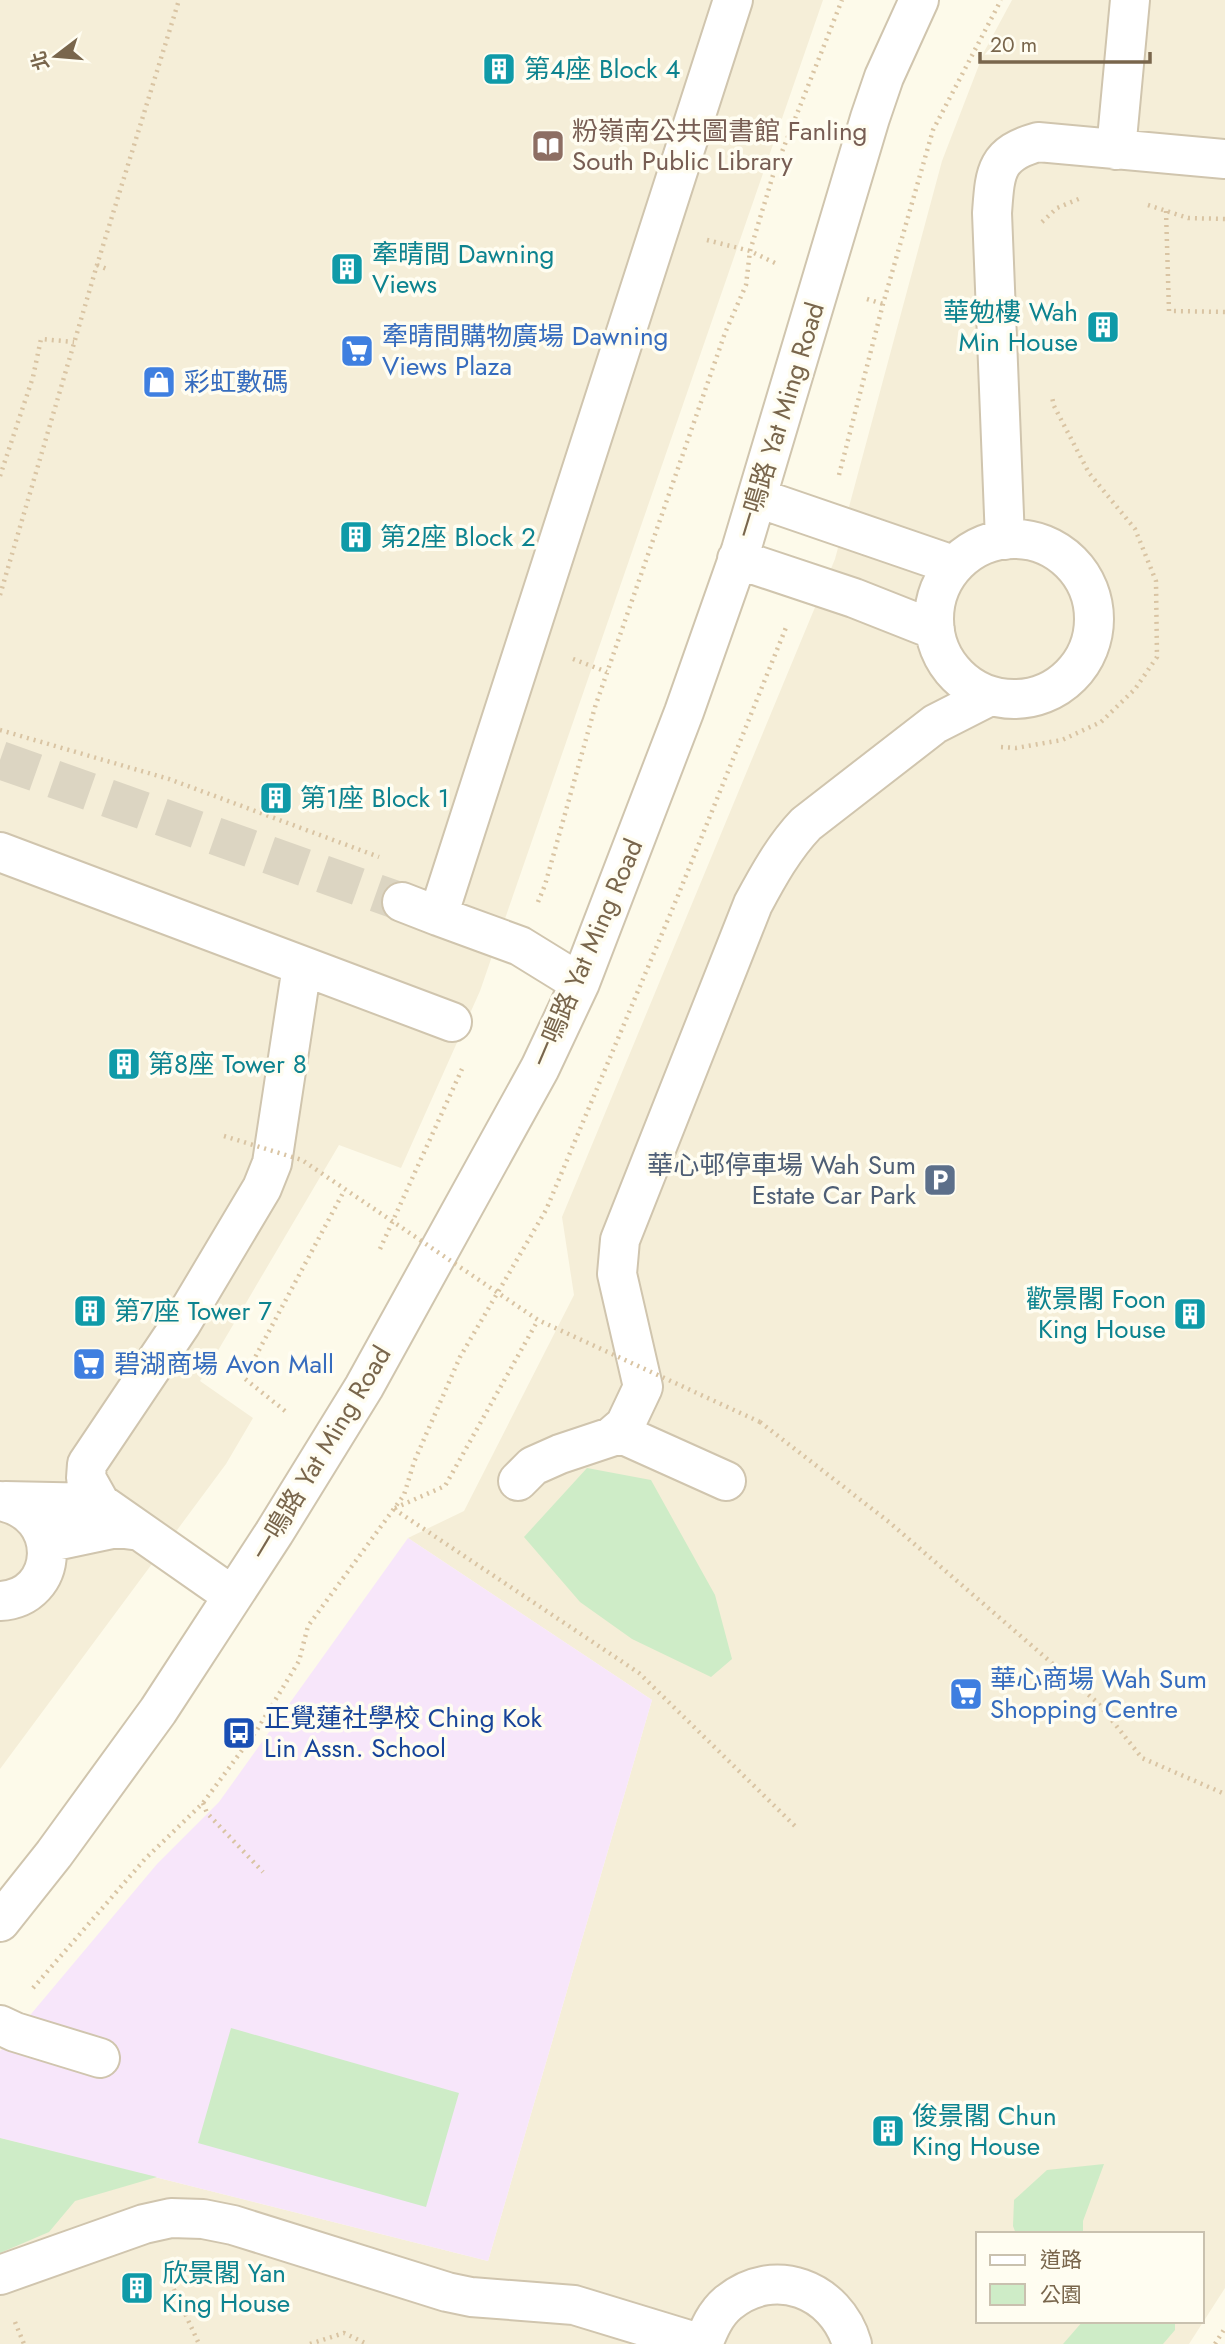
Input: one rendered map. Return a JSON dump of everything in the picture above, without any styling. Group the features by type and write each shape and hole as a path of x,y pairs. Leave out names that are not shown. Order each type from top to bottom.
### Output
{"street":[{"path":"438,916 733,0"},
{"name":"一鳴路 Yat Ming Road","path":"0,1922 54,1854 158,1711 233,1595 364,1387 540,1068 580,984 684,712 758,498 870,118 884,77 919,0"},
{"path":"1116,150 1130,0"},
{"path":"1004,540 993,226 994,182 1002,161 1017,148 1038,142 1225,159"},
{"path":"758,498 953,565"},
{"path":"1026,539 1051,548 1072,563 1087,585 1094,611 1093,638 1082,662 1065,682 1042,695 1016,701 990,696 966,684 948,665 936,641 933,615 940,588 953,565 974,549 1004,540 1026,539"},
{"path":"737,559 854,598 935,629"},
{"path":"518,1481 533,1466 611,1437 625,1425 643,1387 617,1274 620,1240 753,904 794,836 806,824 935,724 990,696"},
{"path":"0,852 452,1022"},
{"path":"402,902 520,946 580,984"},
{"path":"233,1595 100,1503 86,1478 88,1464 181,1324 262,1188 272,1163 302,966"},
{"path":"617,1432 726,1481"},
{"path":"0,1501 100,1503"},
{"path":"0,1501 15,1503 28,1511 39,1523 46,1544 44,1568 37,1582 24,1594 8,1601 0,1601"},
{"path":"46,1544 117,1528 140,1531"},
{"path":"0,2025 100,2058"},
{"path":"0,2275 144,2224 171,2218 203,2219 233,2225 447,2292 471,2297 574,2305 702,2344 712,2322 727,2304 747,2291 770,2285 794,2286 816,2295 835,2310 848,2330 852,2344"}],"path":[{"path":"0,594 179,0"},
{"path":"520,946 545,885 595,707 725,332 746,285 750,251 775,172 842,0"},
{"path":"828,520 883,303 933,130 1001,0"},
{"path":"1039,225 1057,208 1086,196"},
{"path":"1145,204 1188,218 1225,219"},
{"path":"1166,211 1168,311 1225,312"},
{"path":"97,265 107,269"},
{"path":"0,476 33,377 41,339 74,342"},
{"path":"993,746 1016,748 1062,740 1101,722 1135,689 1157,657 1156,581 1135,529 1088,473 1054,407 1051,394"},
{"path":"0,730 169,779 388,861"},
{"path":"380,1250 463,1067"},
{"path":"224,1136 302,1160 538,1320 760,1422 889,1522 1098,1703 1142,1758 1225,1794"},
{"path":"285,1411 244,1378 344,1191"},
{"path":"538,1320 445,1486 394,1509 639,1673 798,1829"},
{"path":"203,1803 207,1813 263,1872"},
{"path":"160,2259 199,2344"},
{"path":"12,2314 24,2344"},
{"path":"1215,2344 1225,2329"},
{"path":"310,2344 344,2333 368,2344"}],"shaded area":[{"name":"牽晴間 Dawning Views","path":"0,0 823,0 480,991 401,1168 339,1145 200,1381 253,1418 226,1464 0,1769"},
{"path":"1012,0 1225,0 1225,2288 1204,2321 1204,2232 976,2232 976,2323 1202,2323 1189,2344 0,2344 0,2138 488,2261 652,1700 408,1538 464,1511 574,1295 562,1217 835,559 942,161 984,52"},
{"path":"408,1538 652,1700 488,2261 0,2138 0,2051 157,1864 219,1802"}],"green space":[{"path":"587,1468 651,1480 715,1595 732,1659 711,1677 632,1639 580,1602 524,1537"},
{"path":"231,2028 459,2093 426,2207 198,2143"},
{"path":"0,2138 157,2177 75,2201 49,2232 0,2253"},
{"path":"1104,2164 1083,2221 1083,2232 1015,2232 1014,2200 1047,2170"},
{"path":"1081,2323 1175,2323 1175,2330 1163,2344 1063,2344"}],"tunnel":[{"path":"0,760 402,902"}],"place":[{"name":"第4座 Block 4","path":"499,69"},
{"name":"粉嶺南公共圖書館 Fanling South Public Library","path":"548,146"},
{"name":"牽晴間 Dawning Views","path":"347,269"},
{"name":"華勉樓 Wah Min House","path":"1103,327"},
{"name":"牽晴間購物廣場 Dawning Views Plaza","path":"357,351"},
{"name":"彩虹數碼","path":"159,382"},
{"name":"第2座 Block 2","path":"356,537"},
{"name":"第1座 Block 1","path":"276,798"},
{"name":"第8座 Tower 8","path":"124,1064"},
{"name":"華心邨停車場 Wah Sum Estate Car Park","path":"940,1180"},
{"name":"第7座 Tower 7","path":"90,1311"},
{"name":"歡景閣 Foon King House","path":"1190,1314"},
{"name":"碧湖商場 Avon Mall","path":"89,1364"},
{"name":"華心商場 Wah Sum Shopping Centre","path":"966,1694"},
{"name":"正覺蓮社學校 Ching Kok Lin Assn. School","path":"239,1733"},
{"name":"俊景閣 Chun King House","path":"888,2131"},
{"name":"欣景閣 Yan King House","path":"137,2288"}]}
